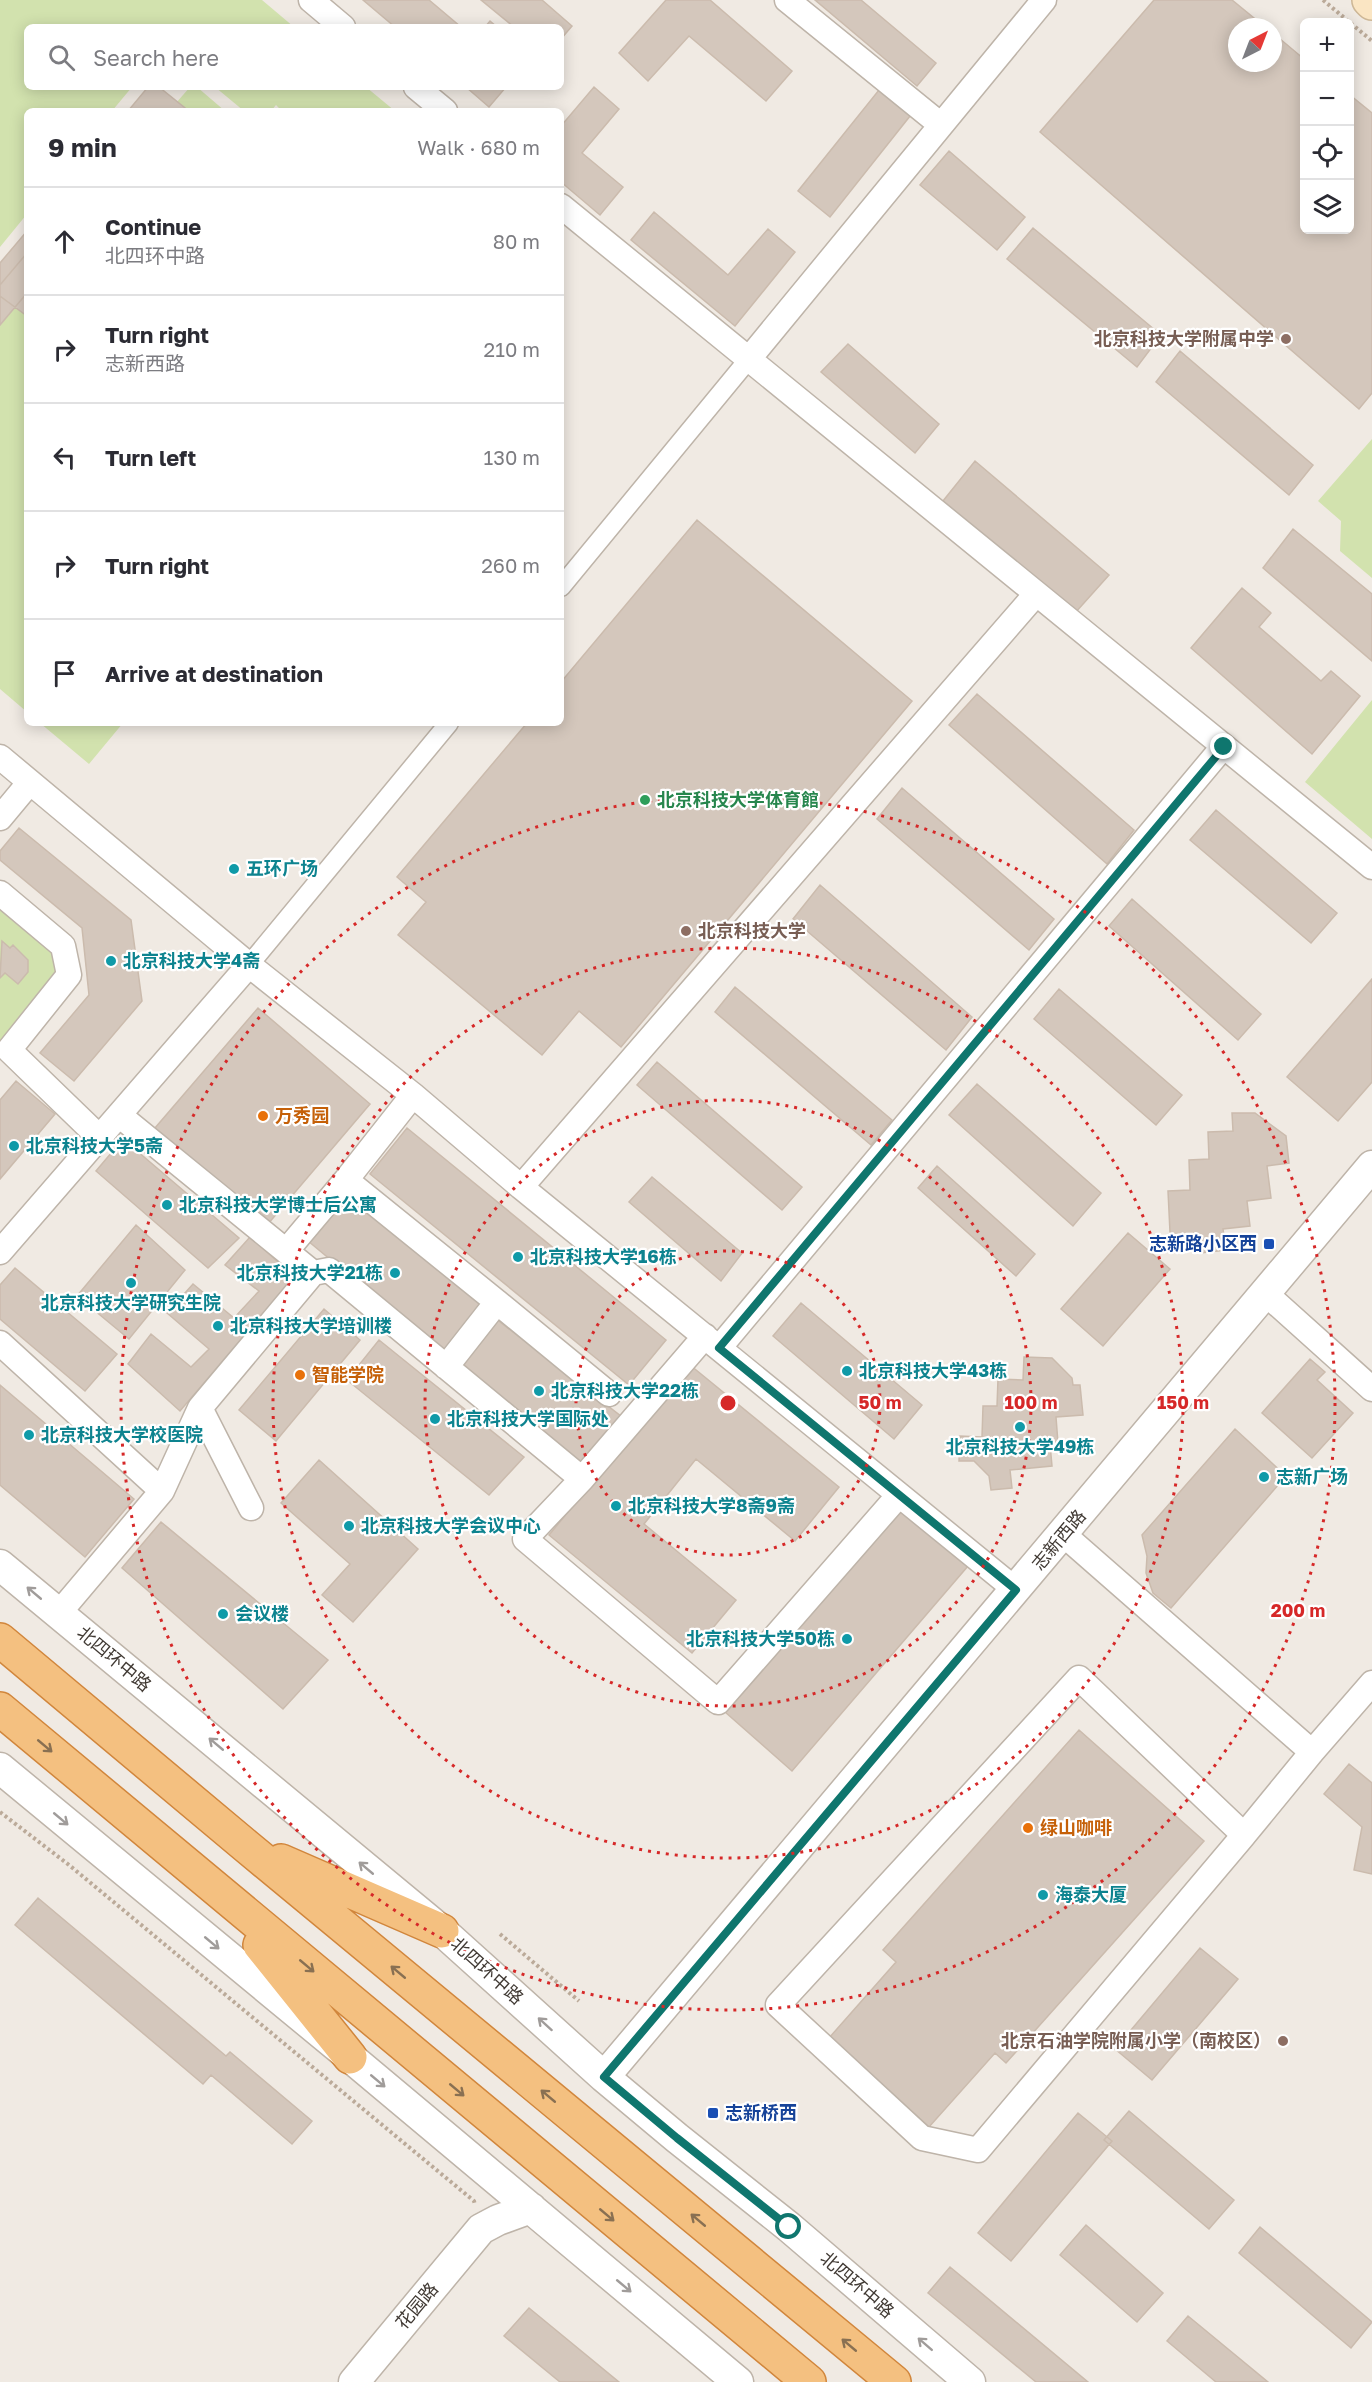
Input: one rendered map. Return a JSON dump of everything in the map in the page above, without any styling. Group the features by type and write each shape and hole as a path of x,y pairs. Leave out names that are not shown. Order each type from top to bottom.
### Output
{"highway":[{"path":"0,1640 894,2382"},
{"path":"0,1709 808,2382"},
{"path":"246,1846 442,1931"},
{"path":"218,1892 350,2057"}],"street":[{"path":"311,0 339,24"},
{"path":"787,0 941,125"},
{"path":"564,582 1044,0"},
{"path":"420,90 441,108"},
{"path":"564,208 1372,867"},
{"path":"521,1187 1036,594"},
{"path":"0,1252 249,965 446,726"},
{"path":"899,1495 718,1702 525,1539 712,1342 1224,747"},
{"path":"0,757 249,965 413,1095 521,1187 1016,1590"},
{"path":"0,818 30,782"},
{"path":"0,894 63,946 69,975 4,1055 100,1138"},
{"path":"287,1250 413,1095"},
{"path":"119,1115 313,1273"},
{"name":"志新西路","path":"604,2077 1372,1166"},
{"path":"346,1180 609,1394"},
{"path":"59,1613 162,1491 201,1408 313,1273 328,1270 582,1479"},
{"path":"1265,1293 1372,1389"},
{"path":"446,1366 497,1302"},
{"path":"0,1342 162,1491"},
{"path":"201,1408 251,1508"},
{"path":"1063,1534 1312,1752"},
{"name":"北四环中路","path":"0,1565 442,1931 604,2077 789,2227 970,2382"},
{"path":"1244,1835 1079,1678 778,2005 922,2138 978,2150 1244,1835 1312,1752 1372,1683"},
{"path":"0,1768 738,2382"},
{"path":"479,2165 486,2187 487,2202 481,2229"},
{"path":"481,2229 531,2208"},
{"name":"花园路","path":"354,2382 481,2229"}],"path":[{"path":"1323,0 1372,41"},
{"path":"0,1812 69,1864 474,2201 481,2229"},
{"path":"500,1934 579,2001"}],"green space":[{"path":"0,0 262,0 290,24 24,24 24,90 130,90 114,108 24,108 24,218 0,247"},
{"path":"187,90 200,90 222,108 172,108"},
{"path":"219,90 370,90 391,108 279,108 276,105 274,108 240,108"},
{"path":"24,282 24,709 0,689 0,310"},
{"path":"1372,439 1372,578 1340,551 1341,521 1318,501"},
{"path":"1372,700 1372,839 1305,782"},
{"path":"44,726 121,726 89,764"},
{"path":"0,893 63,946 69,975 0,1057"}],"building":[{"path":"363,0 429,0 457,24 391,24"},
{"path":"481,0 542,0 572,26 564,35 564,24 510,24"},
{"path":"666,0 710,0 792,71 766,101 689,36 648,81 619,53"},
{"path":"815,0 861,0 936,63 917,86"},
{"name":"北京科技大学附属中学","path":"1154,0 1232,0 1254,18 1228,18 1228,72 1282,72 1282,41 1300,56 1300,234 1354,234 1354,98 1372,113 1372,393 1359,409 1040,132"},
{"path":"883,85 914,111 830,217 798,191"},
{"path":"594,87 619,109 582,153 623,187 600,215 564,185 564,122"},
{"path":"146,90 163,90 185,108 130,108"},
{"path":"469,90 503,90 489,107"},
{"path":"949,151 1025,217 997,250 920,185"},
{"path":"654,212 728,275 768,229 795,252 735,326 631,240"},
{"path":"1033,228 1161,335 1137,367 1007,259"},
{"path":"24,235 24,297 0,325 0,263"},
{"path":"24,257 24,314 0,296 0,285"},
{"path":"848,344 939,424 915,453 821,372"},
{"path":"1180,351 1313,465 1289,495 1156,382"},
{"path":"975,461 1109,575 1075,613 943,501"},
{"name":"北京科技大学体育館","path":"697,520 912,701 621,1047 579,1011 542,1055 398,935 426,902 397,877 524,726 564,726 564,678"},
{"path":"1293,529 1372,594 1372,661 1263,568"},
{"path":"1242,588 1271,613 1259,627 1321,681 1331,671 1360,696 1312,754 1191,648"},
{"path":"977,694 1134,830 1107,864 949,725"},
{"path":"902,788 1054,919 1029,950 877,819"},
{"path":"1216,810 1337,913 1311,943 1190,840"},
{"name":"北京科技大学4斋","path":"19,828 131,920 142,1001 74,1081 40,1053 89,995 82,928 0,860 0,851"},
{"path":"820,885 972,1017 946,1050 793,919"},
{"path":"1132,899 1261,1014 1238,1040 1109,926"},
{"path":"2,941 10,948 13,945 28,960 28,972 18,984 5,973 0,978"},
{"path":"1372,979 1372,1082 1338,1121 1287,1077"},
{"path":"735,987 892,1120 871,1145 715,1012"},
{"path":"1059,989 1182,1095 1156,1125 1034,1019"},
{"name":"万秀园","path":"258,1008 370,1104 268,1224 155,1128"},
{"path":"657,1062 802,1187 782,1210 637,1085"},
{"name":"北京科技大学5斋","path":"16,1081 55,1114 0,1179 0,1100"},
{"path":"977,1084 1101,1193 1073,1226 949,1115"},
{"path":"1232,1113 1255,1113 1286,1136 1289,1163 1267,1166 1271,1198 1247,1201 1250,1226 1223,1229 1226,1250 1200,1253 1170,1232 1168,1191 1190,1190 1189,1160 1209,1159 1208,1132 1233,1131"},
{"name":"北京科技大学16栋","path":"407,1128 666,1340 629,1385 370,1174"},
{"name":"北京科技大学博士后公寓","path":"123,1139 239,1238 208,1268 96,1171"},
{"path":"937,1166 1035,1254 1016,1276 918,1188"},
{"path":"652,1177 742,1253 721,1281 629,1202"},
{"name":"北京科技大学21栋","path":"346,1195 483,1305 443,1353 308,1241"},
{"name":"北京科技大学研究生院","path":"136,1225 185,1270 129,1339 77,1296"},
{"path":"1128,1233 1170,1269 1103,1346 1061,1309"},
{"name":"北京科技大学培训楼","path":"250,1237 295,1277 180,1411 128,1364 151,1334 191,1367 209,1349 167,1313 193,1284 234,1318 259,1291 225,1265"},
{"path":"15,1268 117,1354 85,1391 0,1319 0,1285"},
{"name":"北京科技大学43栋","path":"801,1303 922,1405 894,1439 773,1336"},
{"name":"智能学院","path":"324,1309 360,1340 276,1441 239,1410"},
{"name":"北京科技大学22栋","path":"495,1318 622,1417 583,1467 459,1365"},
{"name":"北京科技大学国际处","path":"379,1340 524,1457 489,1495 347,1380"},
{"name":"北京科技大学49栋","path":"1024,1357 1052,1358 1072,1378 1073,1385 1080,1385 1083,1415 1056,1417 1058,1443 1050,1444 1052,1466 1010,1470 1012,1488 991,1490 989,1476 974,1461 959,1461 960,1436 982,1437 983,1406 997,1406 998,1379 1023,1380"},
{"path":"1310,1359 1325,1372 1317,1380 1353,1413 1312,1458 1262,1413"},
{"name":"北京科技大学8斋9斋","path":"690,1365 839,1487 795,1541 696,1459 644,1524 736,1600 692,1653 549,1535"},
{"name":"北京科技大学校医院","path":"0,1385 134,1499 85,1557 0,1485"},
{"path":"1235,1429 1286,1476 1171,1608 1153,1593 1146,1573 1147,1556 1142,1535"},
{"name":"北京科技大学会议中心","path":"319,1460 418,1549 353,1622 322,1595 350,1564 281,1503"},
{"name":"北京科技大学50栋","path":"899,1510 968,1566 792,1771 725,1712"},
{"name":"会议楼","path":"161,1522 328,1660 283,1709 122,1568"},
{"name":"海泰大厦","path":"1079,1730 1204,1841 1006,2063 995,2053 929,2127 829,2038 896,1962 883,1950"},
{"path":"1349,1764 1372,1783 1372,1874 1354,1870 1362,1827 1324,1794"},
{"path":"38,1898 226,2056 230,2052 312,2121 292,2144 211,2075 203,2084 15,1925"},
{"path":"1200,1948 1238,1979 1152,2080 1115,2049"},
{"path":"1129,2111 1234,2200 1209,2229 1104,2140"},
{"path":"1078,2113 1112,2141 1011,2261 978,2233"},
{"path":"1086,2225 1163,2293 1137,2322 1060,2255"},
{"path":"1260,2227 1372,2322 1351,2348 1239,2253"},
{"path":"950,2267 1088,2382 1036,2382 928,2293"},
{"path":"529,2308 619,2382 560,2382 504,2336"},
{"path":"1188,2316 1268,2382 1216,2382 1167,2341"}],"place":[{"name":"北京科技大学附属中学","path":"1286,339"},
{"name":"北京科技大学体育館","path":"645,800"},
{"name":"五环广场","path":"234,869"},
{"name":"北京科技大学","path":"686,931"},
{"name":"北京科技大学4斋","path":"111,961"},
{"name":"万秀园","path":"263,1116"},
{"name":"北京科技大学5斋","path":"14,1146"},
{"name":"北京科技大学博士后公寓","path":"167,1205"},
{"name":"志新路小区西","path":"1269,1244"},
{"name":"北京科技大学16栋","path":"518,1257"},
{"name":"北京科技大学21栋","path":"395,1273"},
{"name":"北京科技大学研究生院","path":"131,1283"},
{"name":"北京科技大学培训楼","path":"218,1326"},
{"name":"北京科技大学43栋","path":"847,1371"},
{"name":"智能学院","path":"300,1375"},
{"name":"北京科技大学22栋","path":"539,1391"},
{"name":"北京科技大学国际处","path":"435,1419"},
{"name":"北京科技大学49栋","path":"1020,1427"},
{"name":"北京科技大学校医院","path":"29,1435"},
{"name":"志新广场","path":"1264,1477"},
{"name":"北京科技大学8斋9斋","path":"616,1506"},
{"name":"北京科技大学会议中心","path":"349,1526"},
{"name":"会议楼","path":"223,1614"},
{"name":"北京科技大学50栋","path":"847,1639"},
{"name":"绿山咖啡","path":"1028,1828"},
{"name":"海泰大厦","path":"1043,1895"},
{"name":"北京石油学院附属小学（南校区）","path":"1283,2041"},
{"name":"志新桥西","path":"713,2113"}],"route":[{"path":"789,2227 604,2077 1016,1590 719,1348 1224,747"}]}
